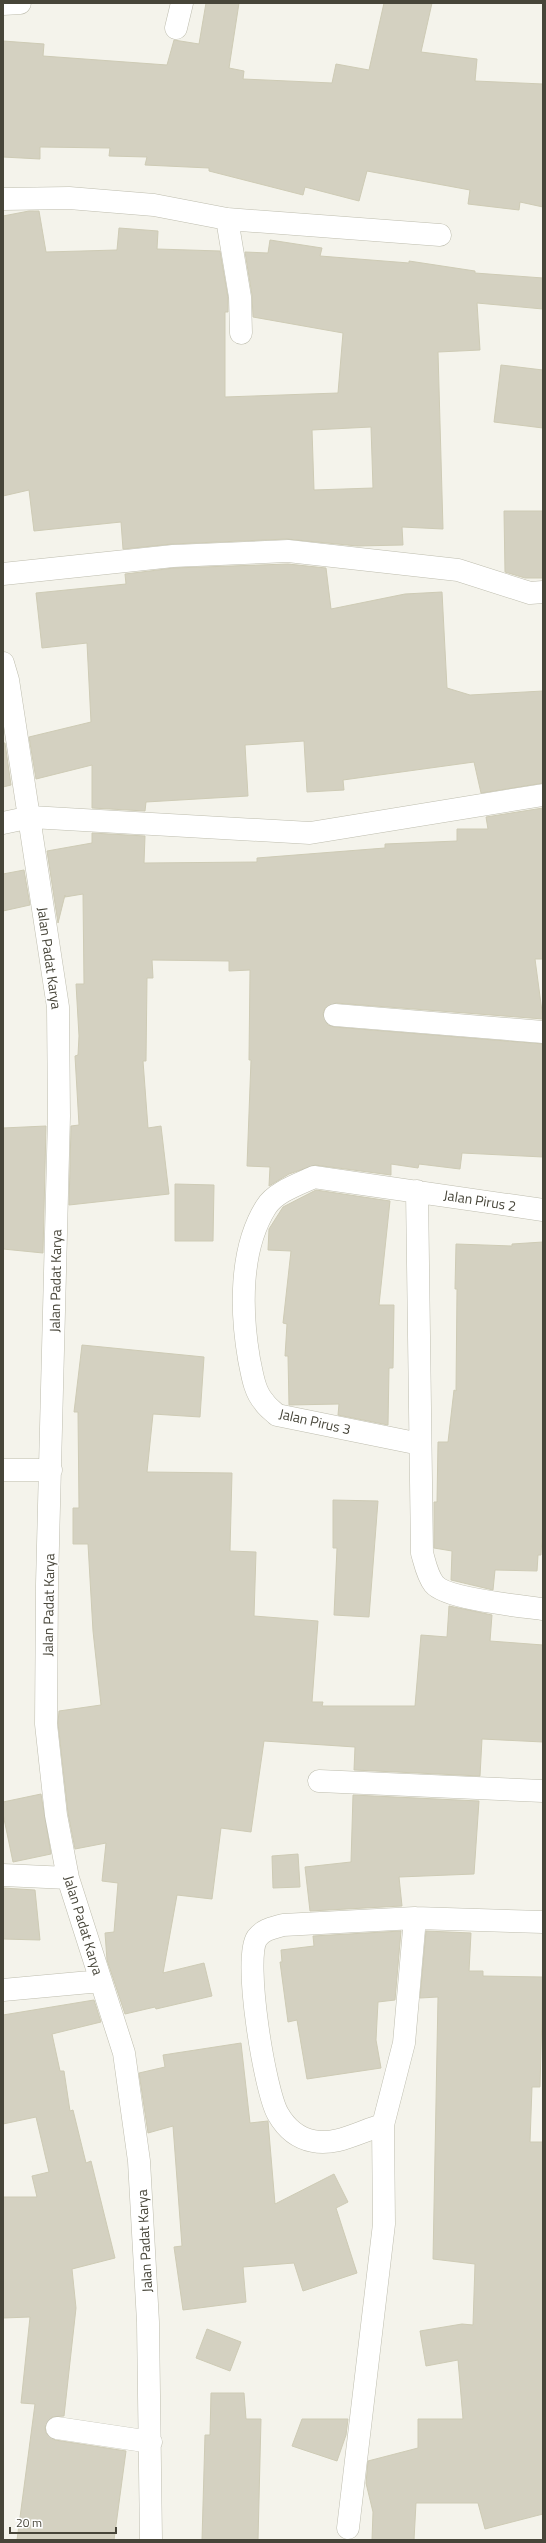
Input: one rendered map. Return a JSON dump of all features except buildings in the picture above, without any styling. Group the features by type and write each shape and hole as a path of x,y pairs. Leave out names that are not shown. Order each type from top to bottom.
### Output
{"street":[{"path":"3,4 20,3"},
{"path":"176,28 182,3"},
{"path":"3,199 68,198 154,204 227,219 440,235"},
{"path":"227,219 240,297 241,333"},
{"path":"3,574 173,556 288,551 458,570 530,593 543,592"},
{"name":"Jalan Padat Karya","path":"3,663 8,680 31,817 58,1007 60,1116 46,1724 56,1815 68,1878 124,2054 139,2161 148,2322 151,2442 151,2540"},
{"path":"3,823 31,817 310,833 543,795"},
{"path":"335,1015 543,1032"},
{"name":"Jalan Pirus 3","path":"417,1191 314,1177 286,1190 266,1206 252,1242 244,1283 243,1325 253,1379 263,1402 277,1415 420,1444"},
{"path":"417,1191 422,1553 428,1574 435,1585 450,1595 543,1609"},
{"name":"Jalan Pirus 2","path":"417,1191 543,1210"},
{"path":"3,1470 51,1470"},
{"path":"319,1781 543,1791"},
{"path":"3,1874 68,1878"},
{"path":"348,2528 384,2224 383,2125 404,2043 415,1918"},
{"path":"383,2125 337,2141 313,2141 290,2132 278,2113 263,2060 258,2030 253,1959 256,1940 266,1930 283,1925 415,1918 543,1922"},
{"path":"3,1990 101,1981"},
{"path":"58,2428 151,2442"}]}
